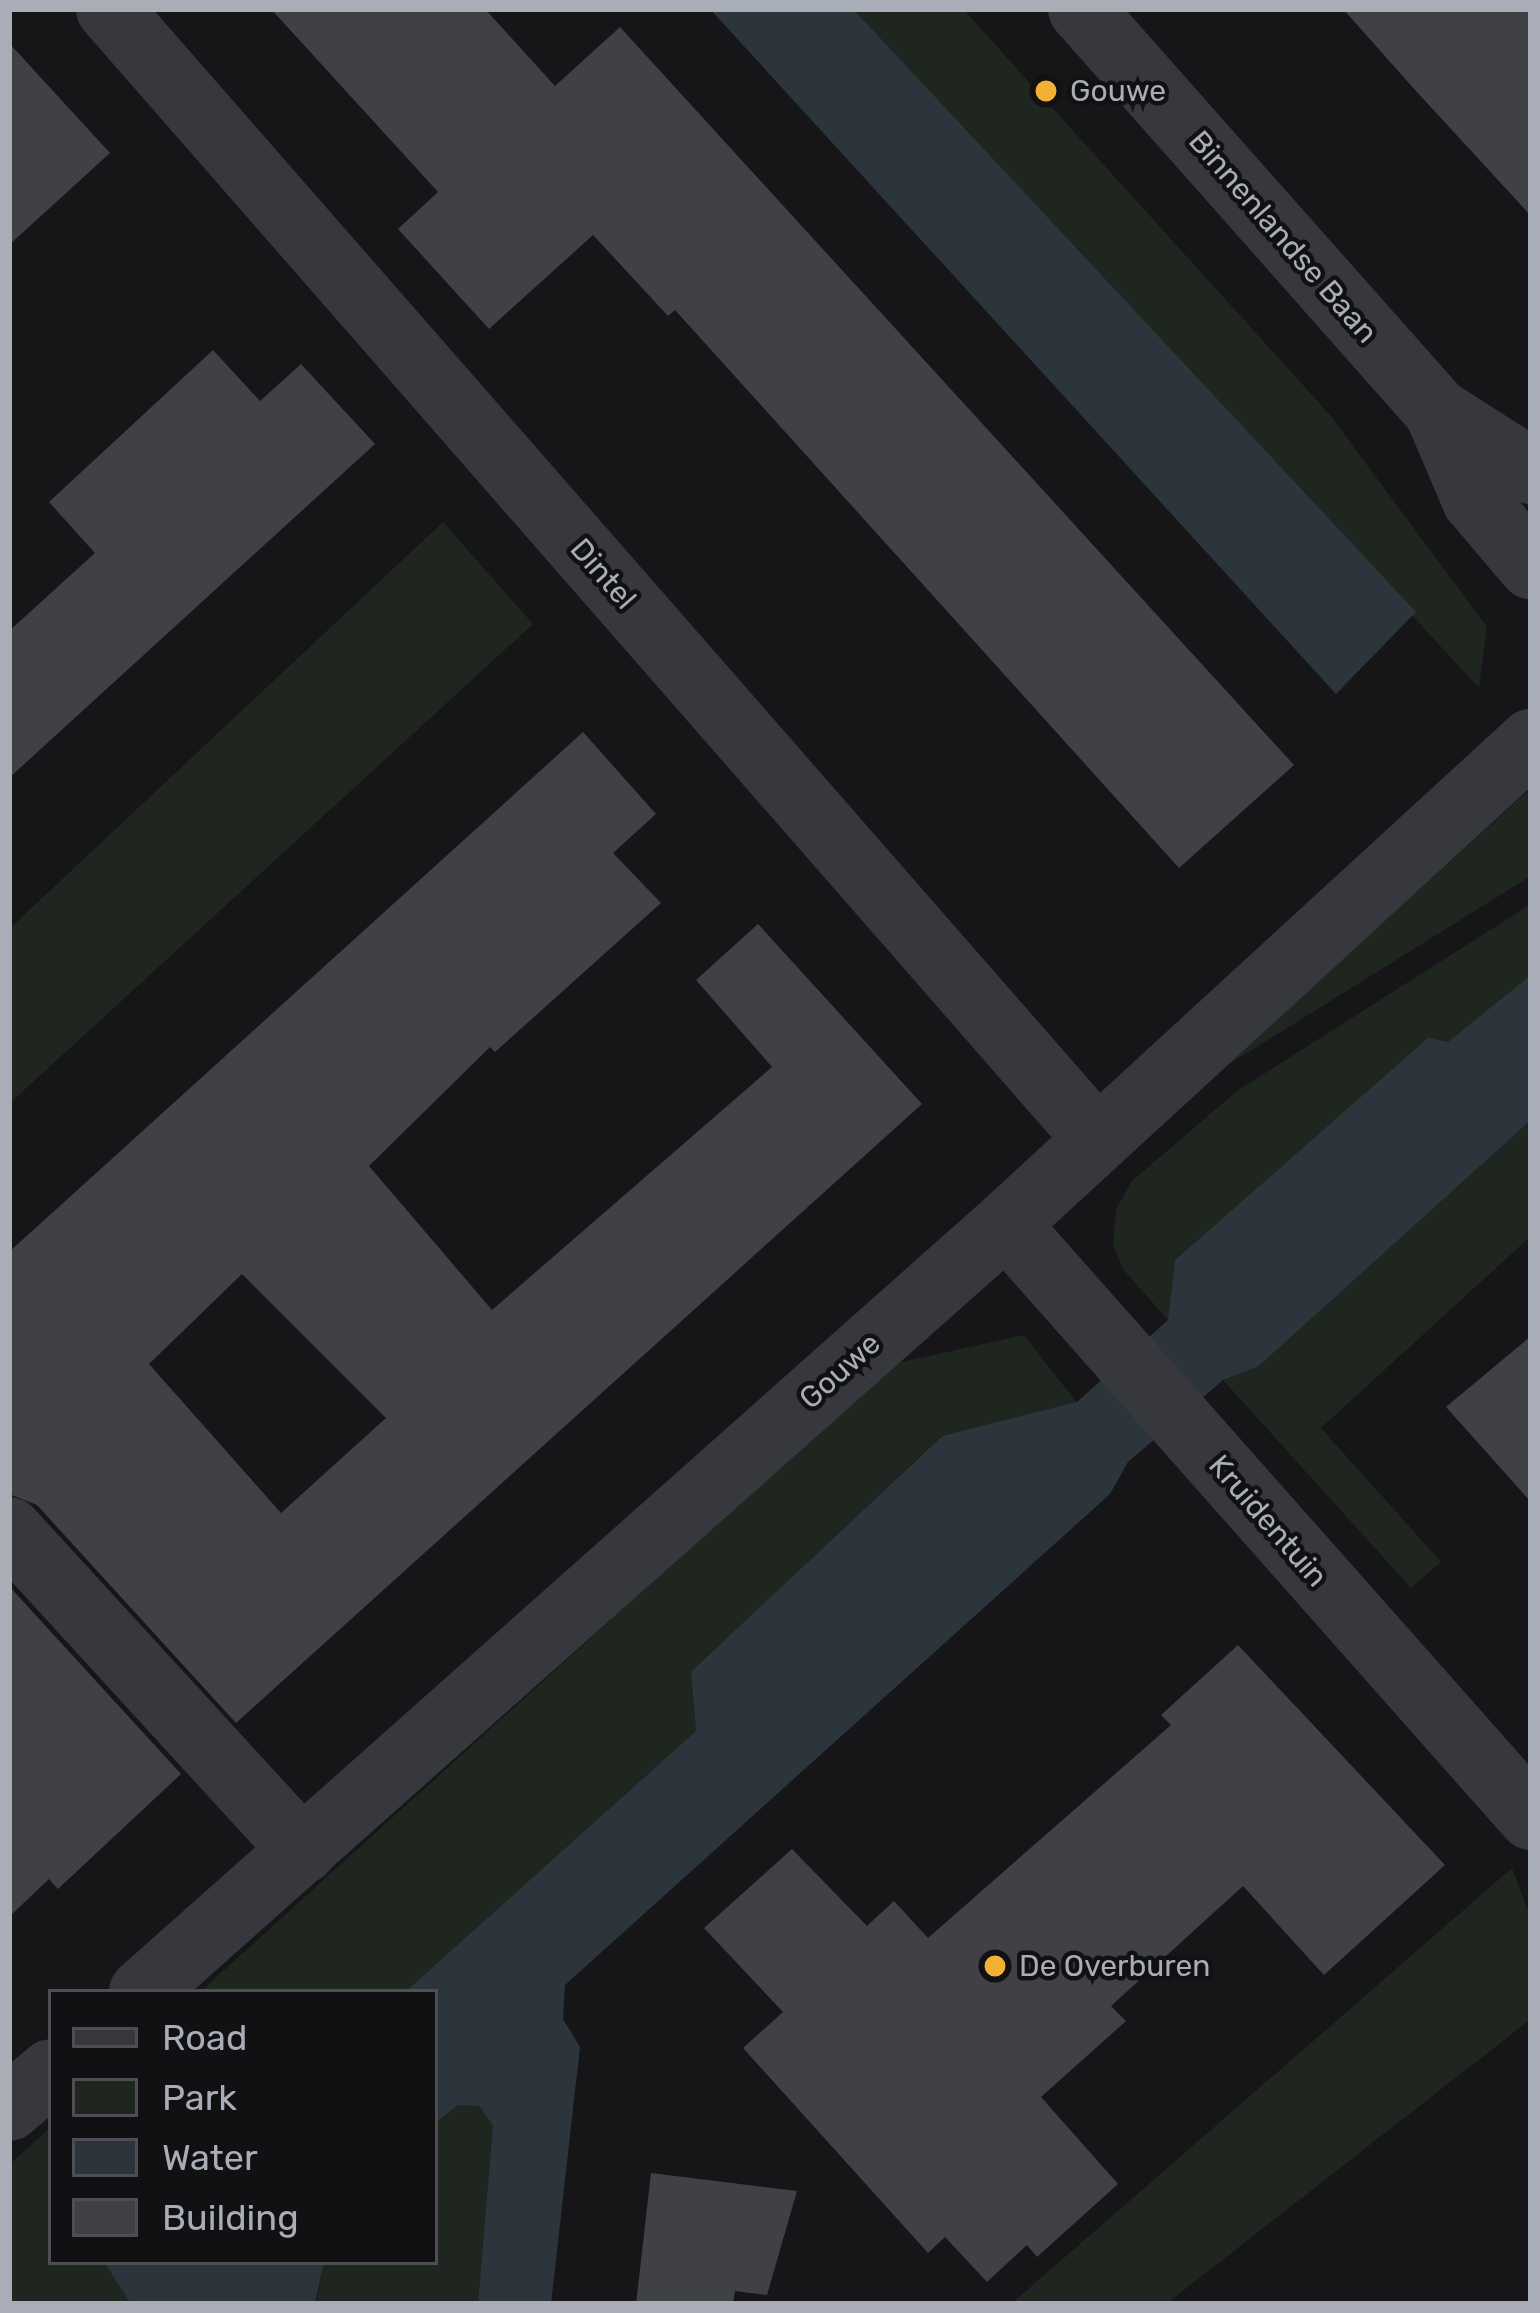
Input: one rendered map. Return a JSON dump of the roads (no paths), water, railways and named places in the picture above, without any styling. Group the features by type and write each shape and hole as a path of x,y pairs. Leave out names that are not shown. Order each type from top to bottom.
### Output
{"street":[{"name":"Dintel","path":"109,9 1096,1138"},
{"name":"Binnenlandse Baan","path":"1081,9 1437,411 1531,471"},
{"name":"Binnenlandse Baan","path":"1437,411 1475,500 1531,566"},
{"name":"Gouwe","path":"145,1989 1006,1224 1531,742"},
{"name":"Kruidentuin","path":"1006,1224 1531,1816"},
{"path":"9,1530 303,1851"},
{"path":"9,2108 48,2075"}],"water":[{"path":"710,9 853,9 1416,612 1336,694"},
{"path":"1531,975 1531,1120 1259,1366 1223,1380 1128,1462 1110,1494 565,1985 563,2019 580,2047 551,2304 478,2304 493,2125 479,2106 458,2105 438,2121 438,1989 408,1989 696,1731 691,1672 942,1436 1077,1402 1168,1320 1175,1260 1428,1038 1448,1042"},
{"path":"106,2265 323,2265 315,2304 131,2304"}],"place":[{"name":"Gouwe","path":"1046,91"},
{"name":"De Overburen","path":"995,1966"}]}
